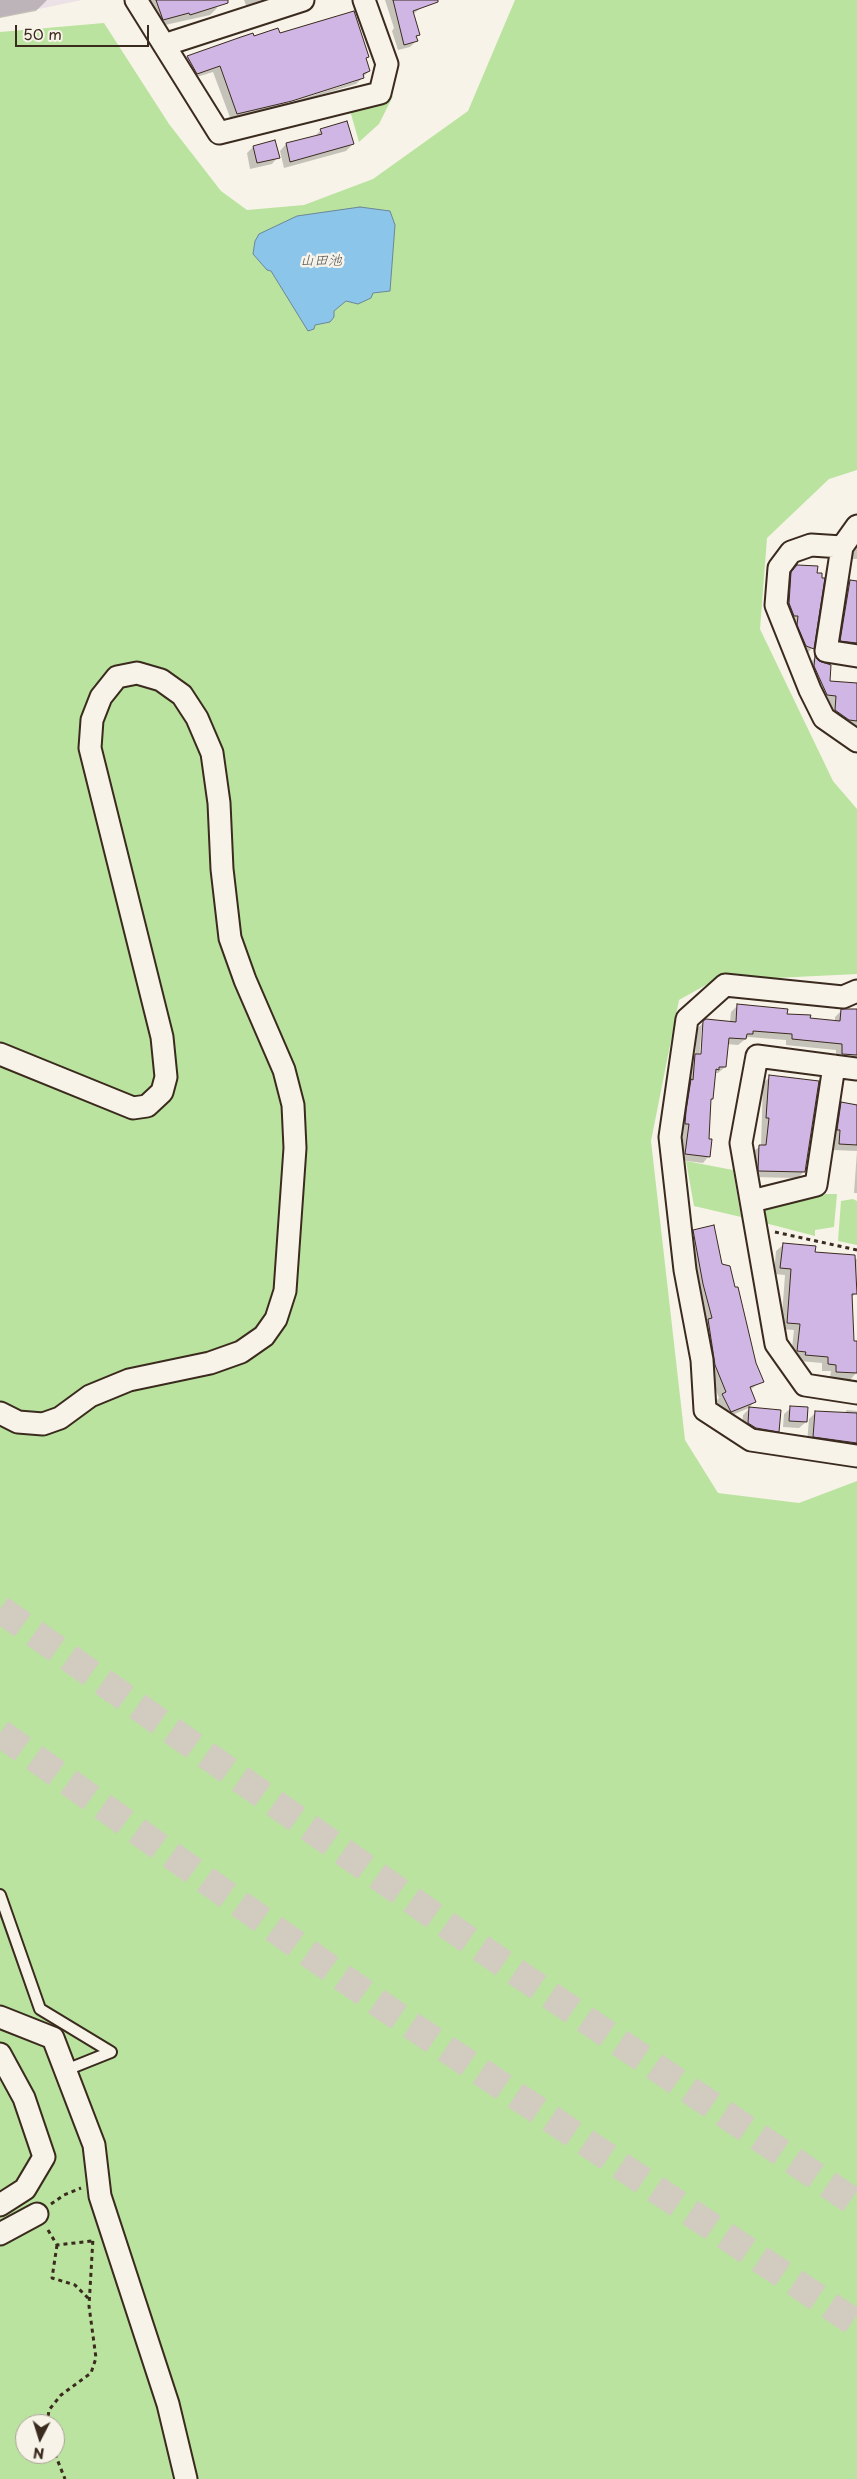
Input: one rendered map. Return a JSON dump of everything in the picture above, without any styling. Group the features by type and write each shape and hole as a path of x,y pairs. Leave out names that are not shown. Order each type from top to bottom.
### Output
{"street":[{"path":"136,0 219,134 380,93 387,64 364,0"},
{"path":"164,45 303,0"},
{"path":"857,526 846,558 826,651 857,656"},
{"path":"846,558 811,545 791,552 779,568 776,605 810,690 824,718 857,741"},
{"path":"0,1054 132,1108 147,1106 162,1092 166,1077 162,1037 90,748 92,720 101,697 116,676 138,673 161,680 182,695 198,718 212,753 219,803 222,869 230,938 244,980 284,1070 294,1105 295,1148 285,1291 272,1325 264,1336 241,1352 210,1363 129,1380 90,1396 60,1418 43,1424 18,1422 0,1413"},
{"path":"857,991 843,997 725,985 688,1019 670,1137 685,1270 702,1360 705,1410 751,1440 857,1456"},
{"path":"857,1069 757,1056 742,1143 776,1344 805,1385 857,1393"},
{"path":"752,1201 816,1185 834,1066"},
{"path":"0,2018 53,2038 66,2070 94,2145 100,2196 168,2404 186,2479"},
{"path":"0,2204 25,2189 44,2157 24,2098 2,2061"},
{"path":"0,2234 37,2214"}],"lane":[{"path":"0,1895 40,2009 111,2052 66,2070"}],"path":[{"path":"756,1228 857,1250"},
{"path":"89,2300 74,2285 52,2278 58,2245 37,2214 64,2195 99,2180"},
{"path":"48,2414 49,2410 61,2395 91,2373 96,2358 89,2300 93,2232"},
{"path":"58,2245 92,2241"},
{"path":"59,2464 65,2479"}],"shaded area":[{"path":"0,0 82,0 0,17"}],"green space":[{"path":"515,0 857,0 857,470 829,479 767,538 760,629 833,781 857,809 857,974 713,981 679,1000 651,1141 685,1440 718,1493 799,1503 857,1481 857,2479 0,2479 0,32 104,23 169,124 221,191 247,210 304,205 373,179 468,111"},
{"path":"393,96 379,124 359,142 349,107"},
{"path":"686,1161 733,1170 741,1217 694,1206"},
{"path":"837,1194 834,1227 815,1230 815,1236 765,1223 762,1209 769,1200"},
{"path":"853,1199 857,1201 857,1245 838,1241 841,1201"}],"water":[{"name":"山田池","path":"360,207 390,211 395,225 390,291 373,293 371,298 358,304 346,301 334,311 334,317 330,322 315,325 314,329 308,331 271,271 267,270 253,254 255,241 259,234 297,216"}],"building":[{"path":"156,0 228,0 228,3 190,15 189,13 163,20"},
{"path":"393,0 438,0 438,2 413,11 420,35 416,36 418,41 404,45"},
{"path":"354,11 369,57 366,58 370,71 363,74 364,78 292,101 237,114 220,66 197,74 187,56 253,33 254,36 278,28 280,33"},
{"path":"347,121 354,144 290,162 286,143 322,134 320,129"},
{"path":"275,140 280,158 257,163 253,146"},
{"path":"797,565 818,566 817,573 822,573 822,578 825,578 814,649 806,646 797,625 798,616 794,616 789,603 791,572"},
{"path":"850,580 857,581 857,643 840,641"},
{"path":"815,656 819,661 831,665 830,681 857,683 857,721 849,720 835,710 836,696 827,695 814,666"},
{"path":"737,1004 788,1009 787,1014 811,1015 810,1018 840,1021 841,1009 857,1009 857,1055 842,1054 842,1044 792,1039 792,1034 753,1031 753,1034 747,1034 746,1039 729,1038 726,1067 719,1067 719,1070 716,1069 713,1099 711,1099 709,1139 712,1139 710,1157 685,1154 689,1124 685,1124 686,1111 691,1079 693,1080 695,1054 701,1054 703,1021 706,1019 736,1022"},
{"path":"769,1075 819,1081 805,1172 758,1171 759,1145 766,1145 769,1118 766,1118"},
{"path":"841,1102 857,1105 857,1145 839,1144 840,1130 837,1130"},
{"path":"714,1225 722,1264 730,1266 735,1287 738,1287 756,1363 764,1382 750,1387 756,1402 731,1412 722,1394 726,1392 715,1365 708,1319 712,1318 703,1284 693,1230"},
{"path":"783,1243 816,1246 815,1252 855,1255 857,1294 852,1294 854,1341 857,1341 857,1373 836,1372 836,1365 828,1364 828,1357 805,1355 806,1352 797,1351 800,1324 787,1323 791,1269 780,1268"},
{"path":"790,1406 808,1407 807,1422 789,1421"},
{"path":"749,1407 781,1410 779,1432 756,1428 748,1423"},
{"path":"815,1411 857,1413 857,1443 813,1437"}],"tunnel":[{"path":"0,1609 447,1925 857,2204"},
{"path":"0,1733 387,2009 857,2324"}]}
